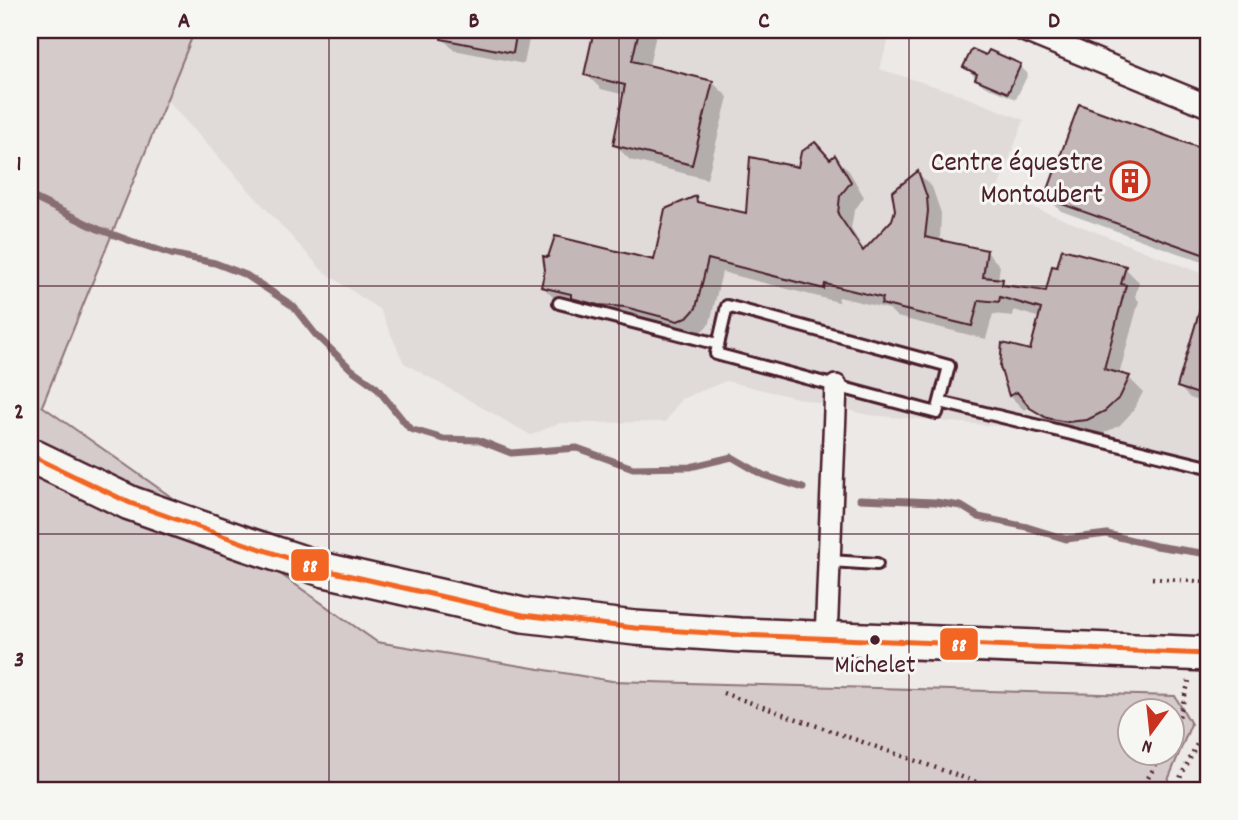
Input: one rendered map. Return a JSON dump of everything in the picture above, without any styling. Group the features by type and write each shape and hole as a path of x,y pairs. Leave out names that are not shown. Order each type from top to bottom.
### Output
{"main road":[{"path":"30,455 130,502 325,570 523,615 635,628 826,640 1203,654"}],"street":[{"path":"1023,30 1208,106"},
{"path":"826,640 836,386"}],"lane":[{"path":"558,303 718,344"},
{"path":"727,306 949,366 937,413 716,354 718,344 727,306"},
{"path":"940,402 1208,467"},
{"path":"831,561 877,564"}],"path":[{"path":"1152,578 1208,582"},
{"path":"1186,701 1203,654"},
{"path":"723,693 999,790"},
{"path":"1174,790 1208,722"},
{"path":"1141,790 1154,768"}],"shaded area":[{"path":"30,30 195,30 42,406 377,642 612,681 1175,696 1176,698 1116,698 1116,768 1173,768 1164,790 30,790"},
{"path":"186,30 892,30 879,69 950,91 1024,120 996,193 1208,276 1208,471 1058,431 869,415 726,381 681,399 665,422 559,423 531,435 404,363 380,310 323,271 152,84"},
{"path":"1186,715 1191,724 1186,736"}],"building":[{"path":"442,30 517,30 513,53 441,39"},
{"path":"594,30 639,30 632,61 713,81 692,165 613,145 625,85 584,75"},
{"path":"972,49 986,55 989,50 1021,64 1008,93 975,79 977,74 963,67"},
{"name":"Centre équestre Montaubert","path":"1079,104 1208,151 1208,256 1045,198"},
{"path":"815,142 830,159 835,155 851,182 840,196 838,214 863,251 892,220 895,210 892,192 918,171 927,197 925,237 987,250 983,277 1003,279 1002,285 1046,291 1052,266 1057,267 1062,249 1126,266 1121,284 1126,285 1104,369 1130,376 1120,397 1105,411 1087,420 1067,422 1047,418 1030,408 1017,392 1009,396 1000,367 1002,343 1030,350 1041,309 1000,297 999,302 979,300 972,326 881,304 883,298 825,284 824,289 708,259 696,308 689,316 678,321 625,307 598,305 571,298 571,294 541,287 545,270 543,256 548,257 555,236 654,260 665,209 696,196 697,202 746,213 750,157 798,167 801,152"},
{"path":"1203,299 1208,300 1208,397 1177,387"}],"waterway":[{"path":"30,196 98,229 171,254 215,263 246,275 293,306 316,335 351,369 376,387 410,429 444,439 478,440 511,453 577,448 633,468 690,467 732,457 763,475 803,488"},
{"path":"860,499 935,502 961,506 979,517 1066,539 1107,534 1156,546 1208,554"}],"transit line":[{"name":"88","path":"30,455 130,503 325,570 523,615 635,628 740,635 1208,654"}],"place":[{"name":"Centre équestre Montaubert","path":"1130,181"},
{"name":"Michelet","path":"875,640"}]}
